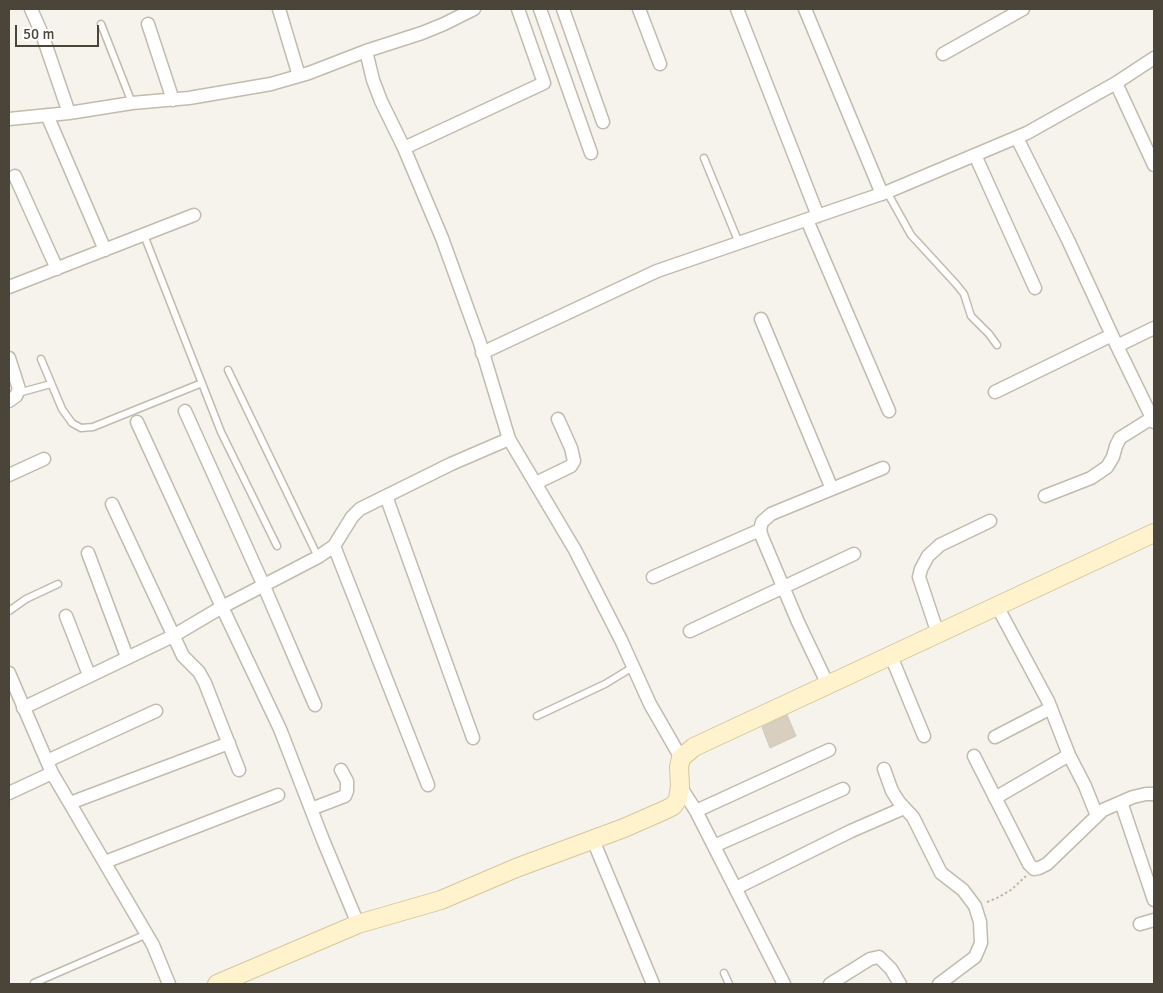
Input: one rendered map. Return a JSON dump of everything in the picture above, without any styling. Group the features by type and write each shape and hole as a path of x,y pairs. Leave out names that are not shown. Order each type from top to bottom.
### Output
{"main road":[{"path":"217,984 358,924 441,900 516,868 624,828 673,806 678,799 681,758 694,747 1154,532"}],"street":[{"path":"31,9 42,34 69,113"},
{"path":"279,9 299,76"},
{"path":"9,120 132,103 172,100 271,84 299,76 444,24 474,9"},
{"path":"404,148 544,83 518,9"},
{"path":"540,9 592,153"},
{"path":"563,9 604,122"},
{"path":"639,9 660,64"},
{"path":"737,9 813,218 889,411"},
{"path":"805,9 884,193"},
{"path":"943,54 1023,9"},
{"path":"148,24 172,100"},
{"path":"366,51 381,101 404,148 442,238 482,352 509,439 575,550 634,667 650,704 681,758"},
{"path":"482,352 656,271 884,193 1018,138 1116,84 1154,58"},
{"path":"1116,84 1154,166"},
{"path":"47,115 104,250"},
{"path":"1018,138 1114,340 1150,402 1153,420 1120,438 1116,446 1114,458 1107,467 1091,478 1045,496"},
{"path":"975,155 1035,288"},
{"path":"15,176 57,269"},
{"path":"9,287 194,215"},
{"path":"761,319 832,489"},
{"path":"995,392 1114,340 1154,328"},
{"path":"9,358 18,383 14,397"},
{"path":"185,410 315,705"},
{"path":"536,483 571,466 574,461 571,448 558,419"},
{"path":"136,422 280,729 358,924"},
{"path":"24,708 173,636 222,606 318,557 334,546 352,517 360,509 451,464 509,439"},
{"path":"9,475 44,460"},
{"path":"828,685 760,530 762,522 771,514 884,468"},
{"path":"386,496 473,738"},
{"path":"112,504 183,656 199,672 205,683 239,770"},
{"path":"938,634 920,582 921,569 928,556 940,545 990,521"},
{"path":"654,577 760,530"},
{"path":"334,546 428,785"},
{"path":"88,553 127,657"},
{"path":"690,631 854,554"},
{"path":"997,606 1051,708 1069,755 1097,816"},
{"path":"66,616 89,675"},
{"path":"890,656 924,736"},
{"path":"9,673 52,773 153,944 169,984"},
{"path":"995,736 1051,708"},
{"path":"46,761 156,711"},
{"path":"70,804 229,744"},
{"path":"696,811 829,750"},
{"path":"995,798 1069,755"},
{"path":"974,756 1029,864 1034,869 1047,864 1103,810 1139,795 1154,794"},
{"path":"884,769 898,802 913,817 941,873 963,890 975,906 980,922 981,943 975,956 938,984"},
{"path":"311,809 345,796 347,782 341,770"},
{"path":"9,793 52,773"},
{"path":"680,786 696,811 784,984"},
{"path":"714,846 843,789"},
{"path":"105,862 278,795"},
{"path":"1121,802 1154,900"},
{"path":"736,888 904,808"},
{"path":"593,840 653,984"},
{"path":"1140,924 1154,920"},
{"path":"830,984 870,959 879,957 891,969 900,984"}],"lane":[{"path":"101,24 132,103"},
{"path":"704,158 739,243"},
{"path":"884,193 911,235 964,294 971,316 997,345"},
{"path":"144,235 221,432 277,546"},
{"path":"41,359 62,409 72,423 81,428 93,427 202,383"},
{"path":"228,370 318,557"},
{"path":"14,397 51,384"},
{"path":"9,611 26,599 58,584"},
{"path":"537,716 605,684 634,667"},
{"path":"34,983 147,934"},
{"path":"724,973 729,984"}],"path":[{"path":"975,906 997,898 1011,890 1034,869"}],"building":[{"path":"787,715 796,736 770,748 762,727"}]}
